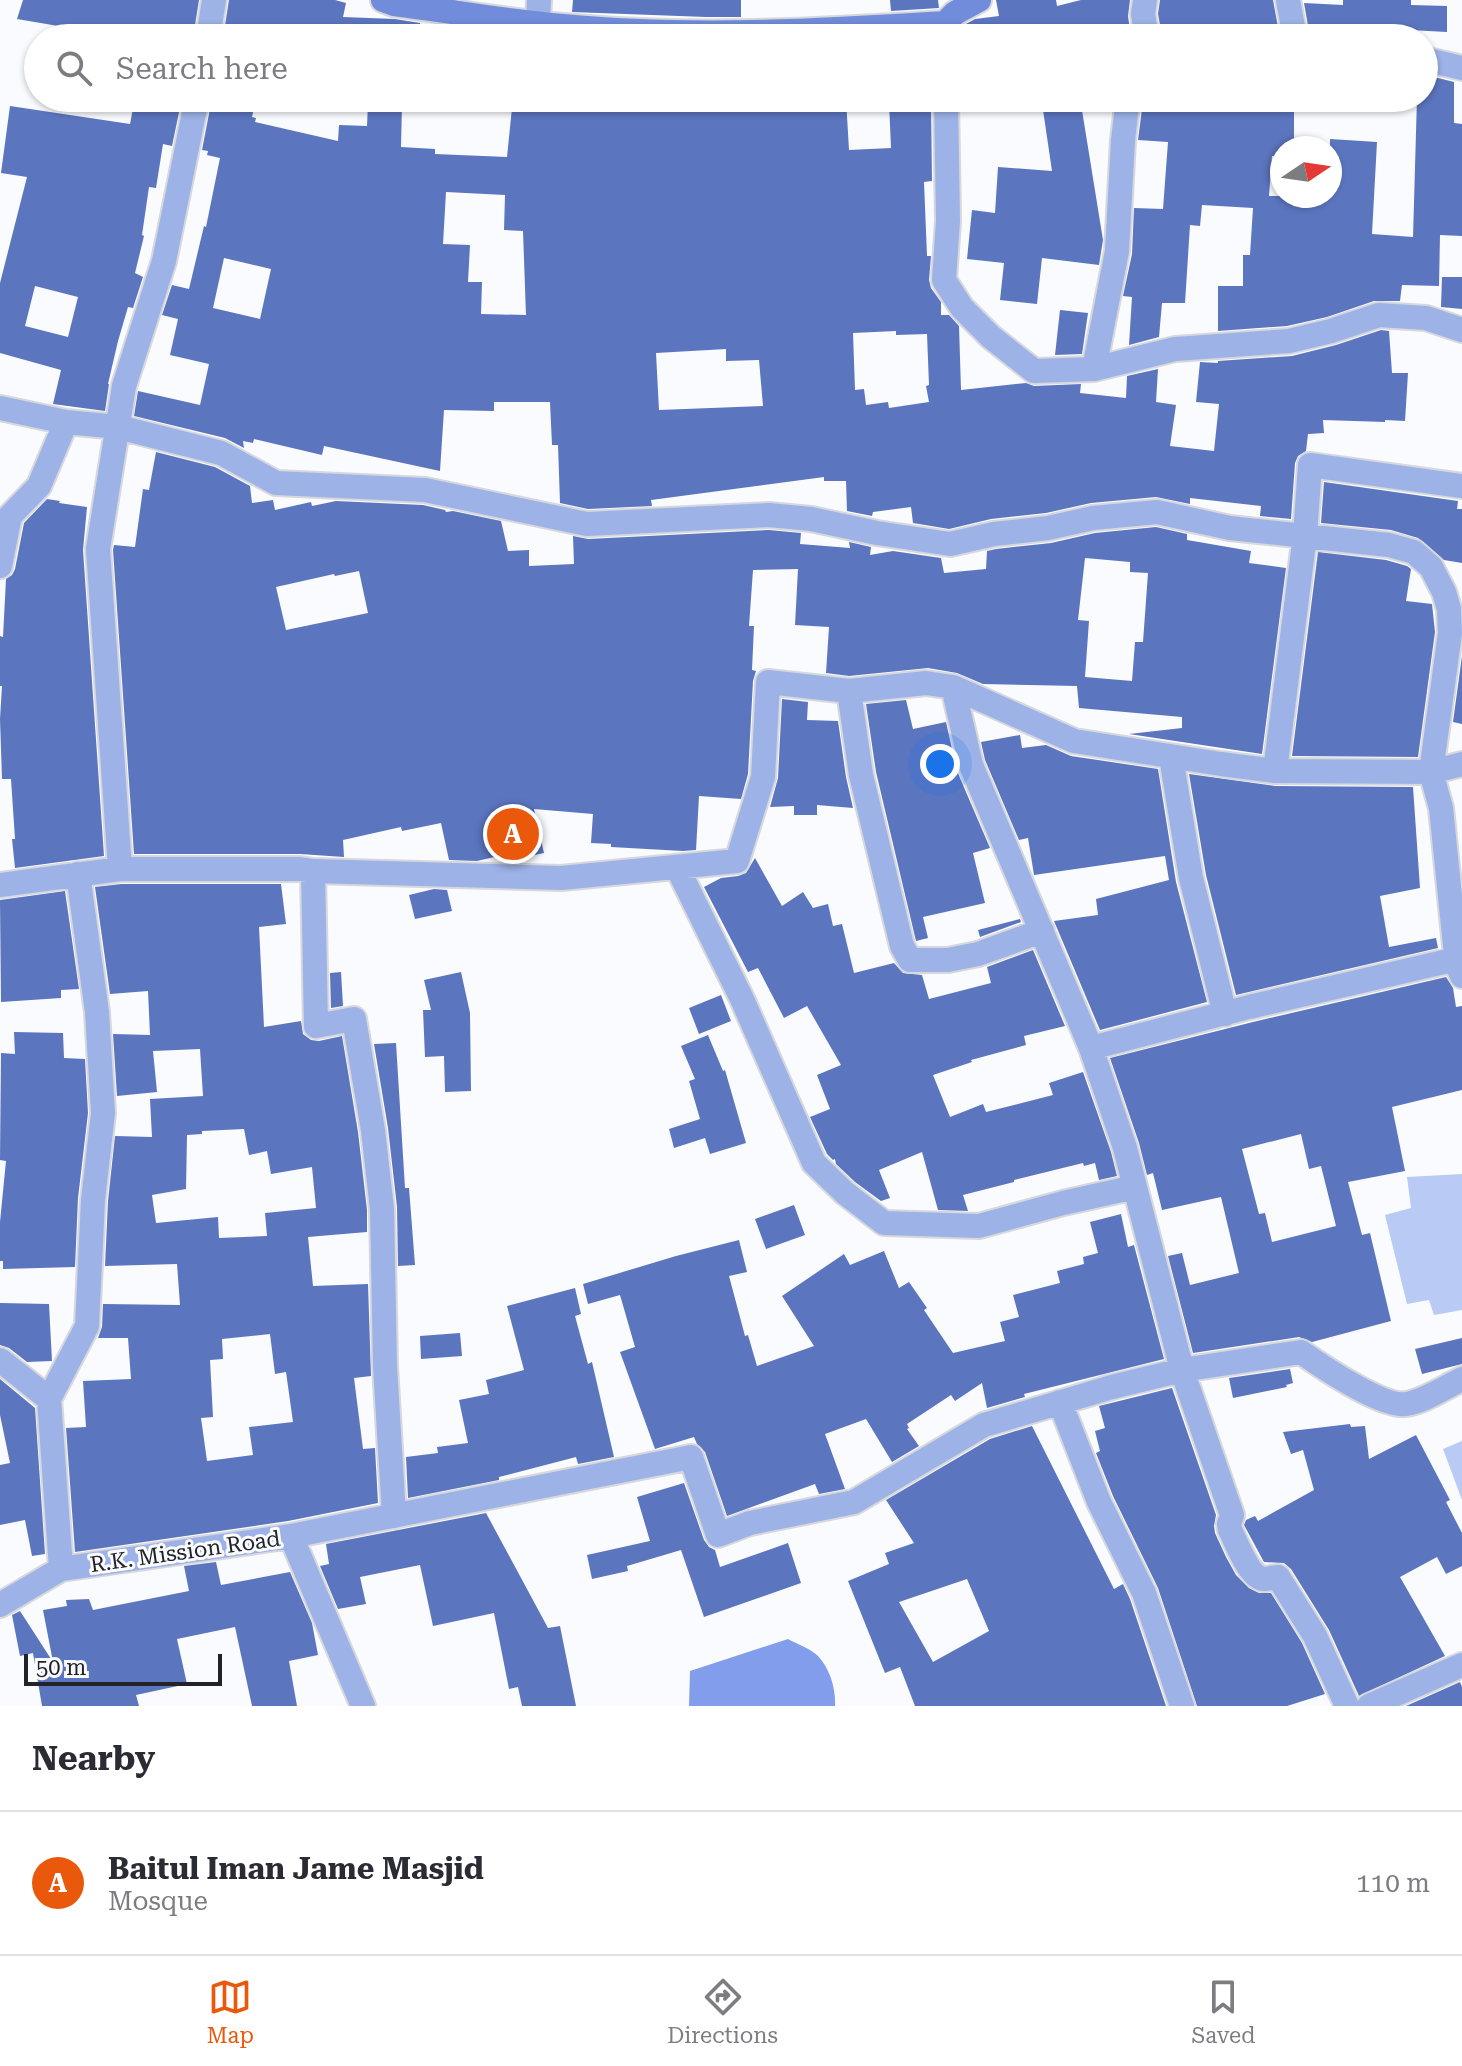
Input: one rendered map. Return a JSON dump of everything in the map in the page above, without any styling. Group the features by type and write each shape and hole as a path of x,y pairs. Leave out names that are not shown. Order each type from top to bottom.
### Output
{"main road":[{"path":"383,0 394,4 538,12 559,24"},
{"path":"949,24 955,13 979,0"}],"street":[{"path":"210,24 214,0"},
{"path":"1145,0 1145,24"},
{"path":"1288,0 1292,24"},
{"path":"1438,62 1462,68"},
{"path":"120,869 98,549 124,386 164,261 194,112"},
{"path":"946,112 948,221 944,280 962,308 991,337 1034,371 1094,369 1175,349 1289,341 1379,315 1426,318 1462,330"},
{"path":"1094,369 1117,251 1126,112"},
{"path":"0,408 66,422 118,427 221,453 276,483 425,490 587,524 769,515 811,519 950,544 1093,518 1157,512 1230,528 1389,545 1414,552 1431,567 1449,609 1450,633 1431,772 1454,848 1460,970 1225,1014 1091,1048"},
{"path":"0,566 10,516 39,486 66,422"},
{"path":"1275,771 1305,535 1310,465 1462,486"},
{"path":"0,885 120,869 300,869 561,878 737,861 763,777 768,682 849,691 926,683 953,687 1074,741 1275,771 1431,772 1462,764"},
{"path":"953,687 971,765 1091,1048 1125,1148 1182,1370 1232,1515 1230,1530 1248,1566 1258,1577 1278,1577 1315,1636 1347,1706"},
{"path":"849,691 861,775 902,946 910,960 948,960 978,954 1042,931"},
{"path":"1171,757 1191,878 1225,1014"},
{"path":"677,867 742,999 814,1163 845,1193 884,1223 979,1226 1135,1187"},
{"path":"313,871 316,1026 354,1019 373,1130 382,1209 385,1366 394,1516"},
{"path":"61,1569 49,1399 87,1326 93,1200 103,1113 97,1012 78,874"},
{"path":"291,1536 691,1457 718,1535 750,1523 854,1502 984,1425 1182,1370 1301,1352 1344,1381 1403,1405 1462,1379"},
{"path":"0,1360 49,1399"},
{"path":"1060,1402 1099,1502 1144,1593 1182,1706"},
{"name":"R.K. Mission Road","path":"0,1605 61,1569 291,1536 363,1706"},
{"path":"1369,1706 1462,1665"}],"shaded area":[{"path":"1462,1174 1462,1310 1434,1315 1429,1300 1407,1304 1385,1215 1411,1208 1407,1177"},
{"path":"1462,1441 1462,1500 1443,1449"}],"water":[{"path":"788,1639 812,1651 822,1661 831,1680 835,1706 689,1706 690,1671"}],"building":[{"path":"23,0 199,0 195,24 46,24 17,19"},
{"path":"229,0 335,0 346,3 343,17 420,23 420,24 225,24"},
{"path":"573,0 741,0 741,17 572,12"},
{"path":"890,0 938,0 939,8 891,11"},
{"path":"996,0 1056,0 1057,6 1081,0 1130,0 1129,24 966,24 975,19 999,16"},
{"path":"1160,0 1273,0 1277,24 1160,24"},
{"path":"1343,0 1411,0 1411,5 1447,6 1447,32 1438,32 1438,24 1308,24 1304,3 1343,5"},
{"path":"1438,78 1454,82 1454,123 1462,124 1462,236 1440,235 1439,286 1402,285 1400,301 1374,301 1287,326 1218,331 1218,286 1243,286 1243,255 1250,255 1253,208 1202,205 1200,226 1190,225 1185,303 1162,303 1159,337 1129,345 1132,297 1123,296 1132,254 1134,208 1163,209 1168,142 1138,140 1142,112 1294,112 1294,136 1270,136 1270,208 1342,208 1342,140 1377,142 1372,234 1413,237 1417,112 1438,112"},
{"path":"10,106 24,108 24,112 50,112 130,124 132,112 179,112 172,146 163,144 156,188 149,187 144,236 135,273 143,277 133,308 128,307 118,341 105,411 53,404 61,370 0,353 0,283 27,177 1,173","holes":["35,286 78,297 68,337 25,326"]},
{"path":"209,112 253,112 255,122 338,141 339,125 367,126 368,112 402,112 401,147 435,149 435,154 507,157 512,112 847,112 849,150 891,148 889,112 931,112 932,181 924,182 927,256 931,256 929,280 941,302 941,315 949,315 959,326 961,390 1026,383 1034,386 1081,384 1080,393 1126,398 1127,376 1158,369 1156,402 1176,405 1170,446 1214,451 1219,404 1196,402 1200,362 1292,356 1381,330 1389,331 1392,373 1408,373 1405,421 1323,420 1324,433 1308,434 1306,451 1298,456 1295,463 1291,519 1260,516 1261,506 1190,498 1190,504 1156,497 1091,503 949,529 913,523 911,507 873,512 872,516 847,511 846,481 824,481 824,477 651,500 652,506 588,509 560,503 558,445 552,445 550,402 494,402 494,411 444,410 440,471 324,446 322,455 254,439 253,443 243,441 244,448 225,438 134,416 138,391 200,405 209,364 170,355 178,319 162,315 172,285 189,289 220,158 207,155 208,151 202,150","holes":["446,192 505,195 504,230 523,231 526,315 481,314 482,282 468,282 470,245 443,244","224,258 271,269 260,319 213,308","896,331 896,335 927,334 929,385 926,386 929,402 889,408 888,402 866,405 864,389 855,390 853,333","726,349 726,361 759,360 763,406 659,410 656,353"]},
{"path":"1043,112 1082,112 1103,240 1099,265 1042,258 1037,304 1000,300 1004,263 967,259 972,210 995,213 998,167 1052,171"},
{"path":"1442,277 1462,277 1462,309 1441,307"},
{"path":"1060,310 1088,313 1082,354 1055,355"},
{"path":"156,452 215,467 250,486 252,503 273,500 275,510 311,502 312,506 336,501 423,505 453,511 501,521 508,551 529,550 529,566 574,564 573,536 588,539 769,530 801,533 800,544 850,548 849,542 871,547 870,555 893,551 941,558 944,573 986,569 987,551 1051,543 1095,533 1156,527 1187,534 1187,540 1251,551 1249,563 1286,568 1262,754 1129,734 1182,728 1182,717 1079,708 1077,686 983,684 957,673 928,668 849,676 826,673 829,627 795,625 798,569 753,570 749,626 754,626 752,670 756,671 748,774 741,799 699,796 696,850 611,847 611,844 591,843 593,814 534,809 544,853 507,861 503,855 477,861 449,860 441,823 402,831 401,827 343,840 344,857 134,854 113,550 114,545 135,547 143,489 149,490","holes":["1085,558 1130,562 1130,572 1148,573 1143,642 1135,642 1132,681 1085,677 1089,621 1078,620","359,571 368,613 286,630 276,587"]},
{"path":"1324,482 1458,501 1457,509 1462,509 1462,563 1444,560 1418,538 1391,530 1321,523"},
{"path":"47,499 87,507 83,550 104,856 15,868 11,779 2,779 0,636 3,637 6,579 15,569 24,523"},
{"path":"1318,552 1386,560 1407,566 1411,569 1406,601 1432,604 1435,632 1418,757 1292,756"},
{"path":"1462,656 1462,724 1453,722"},
{"path":"782,699 808,702 807,720 838,721 853,808 817,805 817,815 794,815 794,806 770,807 778,778"},
{"path":"906,700 913,729 946,722 957,771 990,848 973,853 985,903 923,917 928,938 916,941 876,772 866,704"},
{"path":"1020,735 1022,748 1046,745 1071,756 1158,769 1176,882 1207,1002 1100,1030 1054,921 1098,915 1096,899 1169,880 1165,856 1034,875 1028,838 1019,840 985,760 981,742"},
{"path":"1189,774 1275,786 1413,787 1420,888 1380,896 1389,947 1436,938 1438,948 1236,995 1206,875"},
{"path":"755,858 782,906 803,892 813,908 828,904 833,926 842,924 854,973 894,963 903,973 922,975 929,999 991,983 987,967 1033,950 1065,1026 1024,1036 1026,1045 971,1060 933,1075 950,1117 983,1104 986,1112 1053,1095 1049,1083 1083,1072 1117,1176 1099,1180 1095,1163 1084,1166 1083,1163 963,1195 968,1211 938,1210 922,1152 879,1170 890,1198 881,1201 855,1182 827,1154 810,1117 830,1109 817,1075 841,1065 807,1006 784,1018 758,968 748,972 704,887 721,878 746,873"},
{"path":"121,884 281,884 286,924 259,927 264,1027 301,1021 303,1034 311,1040 342,1036 358,1132 367,1232 308,1237 313,1286 368,1284 371,1376 354,1378 363,1449 375,1448 378,1503 288,1521 75,1552 66,1428 86,1427 83,1381 131,1379 128,1338 98,1338 103,1304 180,1305 177,1264 105,1266 115,1136 152,1137 150,1099 203,1096 200,1049 153,1051 157,1092 117,1096 113,1034 150,1035 148,991 110,994 95,887","holes":["244,1129 249,1155 267,1151 271,1174 312,1167 316,1208 265,1213 267,1236 219,1238 218,1217 156,1223 152,1195 186,1189 187,1135 202,1134 202,1131","270,1334 275,1374 286,1372 293,1422 249,1427 253,1455 207,1461 201,1418 213,1417 210,1360 223,1359 222,1339"]},
{"path":"434,889 447,890 452,911 415,919 409,895"},
{"path":"65,891 79,989 61,990 61,998 1,1002 0,900"},
{"path":"1020,919 1021,922 980,937 978,930"},
{"path":"341,972 343,1006 331,1008 330,973"},
{"path":"461,972 470,1013 471,1091 445,1092 444,1056 425,1057 423,1010 431,1010 424,980"},
{"path":"1446,977 1453,988 1456,1007 1462,1006 1462,1090 1392,1107 1405,1171 1348,1182 1362,1235 1370,1233 1391,1321 1312,1342 1299,1337 1193,1353 1168,1256 1182,1253 1190,1285 1239,1273 1221,1197 1162,1210 1153,1173 1147,1175 1110,1058","holes":["1301,1134 1309,1169 1321,1166 1336,1226 1272,1242 1265,1213 1259,1214 1242,1149"]},
{"path":"721,995 731,1021 699,1034 689,1008"},
{"path":"14,1032 63,1033 64,1058 85,1059 88,1113 78,1198 75,1267 3,1269 3,1261 0,1261 6,1161 0,1160 1,1053 15,1054"},
{"path":"708,1035 725,1070 746,1143 710,1154 705,1138 674,1148 669,1129 700,1119 689,1081 695,1079 681,1046"},
{"path":"396,1043 405,1188 409,1188 415,1265 398,1266 397,1207 374,1044"},
{"path":"794,1205 805,1235 766,1249 755,1219"},
{"path":"1121,1214 1128,1247 1134,1245 1164,1359 1024,1394 1025,1397 987,1408 982,1383 955,1401 951,1395 907,1424 919,1446 892,1462 866,1419 825,1434 845,1489 819,1494 815,1484 727,1516 705,1452 694,1437 655,1449 620,1352 635,1347 620,1295 588,1304 583,1284 739,1240 747,1272 729,1276 745,1336 748,1335 757,1366 814,1346 782,1296 844,1254 850,1265 884,1251 899,1288 909,1282 953,1353 1005,1341 1000,1322 1019,1317 1013,1295 1060,1283 1057,1271 1084,1264 1083,1257 1098,1253 1090,1222"},
{"path":"575,1288 581,1314 575,1316 588,1364 592,1362 614,1457 578,1464 576,1457 499,1477 499,1480 408,1498 406,1457 438,1453 437,1447 468,1443 459,1400 489,1394 486,1380 524,1370 507,1306"},
{"path":"0,1303 49,1304 52,1361 27,1362 0,1345"},
{"path":"460,1333 462,1356 421,1359 420,1336"},
{"path":"1462,1338 1462,1364 1422,1374 1415,1349"},
{"path":"1290,1369 1293,1383 1287,1387 1233,1398 1229,1378"},
{"path":"0,1379 35,1408 45,1554 32,1556 25,1520 0,1525 0,1465 10,1463 0,1415"},
{"path":"1172,1388 1216,1515 1215,1533 1226,1557 1236,1575 1249,1588 1259,1593 1271,1593 1302,1643 1325,1694 1287,1706 1197,1706 1158,1588 1113,1496 1096,1453 1100,1451 1095,1431 1105,1428 1099,1406"},
{"path":"1350,1424 1351,1427 1365,1426 1369,1459 1416,1435 1450,1500 1446,1502 1462,1533 1462,1566 1446,1574 1437,1557 1400,1577 1445,1656 1359,1696 1329,1630 1291,1569 1284,1563 1264,1562 1244,1525 1246,1520 1255,1516 1258,1521 1314,1490 1303,1450 1291,1454 1283,1432"},
{"path":"1032,1426 1114,1589 1123,1584 1166,1706 915,1706 900,1667 885,1673 848,1581 889,1564 885,1553 914,1543 886,1500 990,1439","holes":["967,1579 989,1631 933,1662 899,1602"]},
{"path":"684,1483 704,1540 715,1550 720,1567 788,1543 801,1583 704,1617 681,1550 627,1566 628,1571 592,1579 587,1555 650,1541 637,1497"},
{"path":"486,1513 548,1628 560,1626 576,1706 522,1706 518,1687 509,1689 494,1613 433,1626 420,1565 360,1577 366,1604 338,1609 320,1566 329,1564 326,1544"},
{"path":"216,1562 221,1585 290,1572 312,1623 318,1655 289,1661 297,1706 252,1706 235,1627 177,1639 187,1684 136,1695 139,1706 42,1706 33,1653 20,1656 12,1615 20,1611 53,1662 43,1610 67,1606 66,1600 89,1599 93,1610 189,1591 184,1566"},
{"path":"1460,1682 1462,1706 1406,1706"}],"place":[{"name":"Baitul Iman Jame Masjid","path":"513,834"}]}
